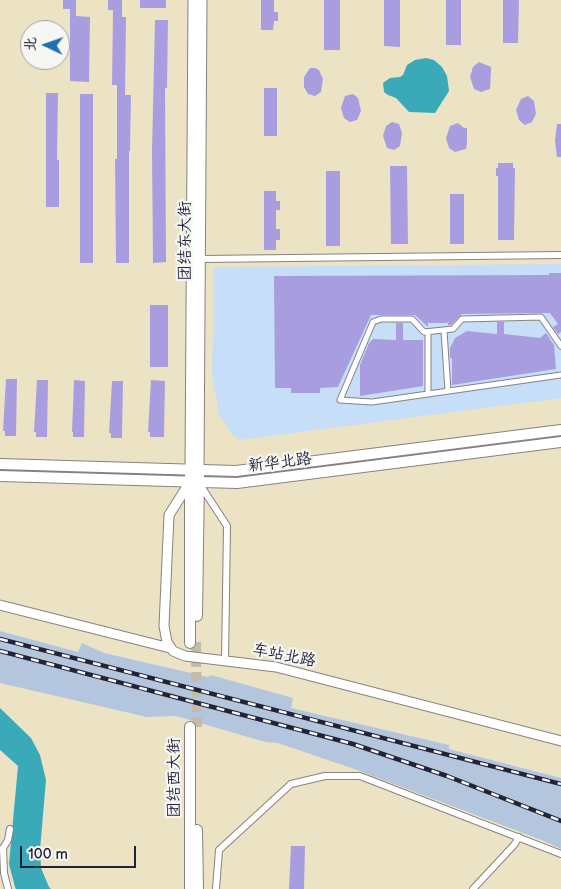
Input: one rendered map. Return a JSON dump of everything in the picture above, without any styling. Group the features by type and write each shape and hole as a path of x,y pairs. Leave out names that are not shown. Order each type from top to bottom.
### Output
{"main road":[{"name":"团结东大街","path":"193,0 195,469"},
{"name":"团结东大街","path":"194,482 201,259 202,0"},
{"name":"新华北路","path":"0,464 236,471 561,430"},
{"name":"新华北路","path":"0,476 237,483 561,442"},
{"path":"193,642 194,482"},
{"path":"170,648 164,635 169,515 194,482"},
{"name":"车站北路","path":"0,605 170,648 179,655 276,668 561,741"},
{"name":"团结西大街","path":"190,889 194,727 198,889"}],"street":[{"path":"201,259 561,254"},
{"path":"561,346 541,317 462,319 453,329 428,332 424,332 412,319 381,320 373,322 340,400 372,402 561,375"},
{"path":"444,331 448,392"},
{"path":"428,332 428,394"},
{"path":"194,482 227,526 225,661"},
{"path":"216,889 219,850 291,784 324,776 360,776 561,854"},
{"path":"8,889 2,851 10,829"},
{"path":"473,889 514,845 519,837"}],"shaded area":[{"path":"561,264 561,398 239,440 233,435 219,415 212,376 214,267"},
{"path":"0,631 78,652 82,643 104,653 208,677 211,675 293,698 291,708 449,745 449,749 561,778 561,849 357,770 278,743 265,742 176,716 147,717 0,683"}],"water":[{"path":"426,58 434,60 442,67 447,76 449,91 435,113 409,112 396,98 384,92 383,83 390,78 403,75 407,65 415,60"},
{"path":"0,708 31,738 40,755 46,780 40,850 41,868 51,889 16,889 15,887 9,864 18,766 0,750"}],"building":[{"path":"63,0 76,0 76,16 90,17 89,82 70,81 70,9 63,9"},
{"path":"108,0 122,0 122,17 126,17 125,95 131,95 129,263 116,263 115,159 117,159 117,85 112,85 113,10 108,10"},
{"path":"140,0 166,0 166,8 140,8"},
{"path":"261,0 274,0 274,12 278,12 278,21 274,21 273,30 261,30"},
{"path":"324,0 340,0 340,50 324,50"},
{"path":"384,0 400,0 400,47 384,46"},
{"path":"446,0 461,0 461,45 446,45"},
{"path":"503,0 519,0 518,43 503,43"},
{"path":"155,20 168,20 167,88 165,88 166,262 153,263 152,150"},
{"path":"479,62 491,67 490,89 481,92 474,89 470,77 473,67"},
{"path":"310,68 319,70 323,79 321,92 315,96 308,94 304,87 304,77"},
{"path":"264,88 277,88 277,136 264,136"},
{"path":"46,93 58,93 57,160 59,160 59,207 46,207"},
{"path":"80,94 93,94 93,263 80,263"},
{"path":"353,94 358,98 361,111 357,120 350,122 344,118 341,108 345,96"},
{"path":"528,96 534,101 536,114 532,122 525,125 519,120 516,110 521,99"},
{"path":"392,122 399,124 402,133 400,146 394,150 387,148 383,136 386,126"},
{"path":"458,123 467,128 467,143 466,149 455,152 449,148 446,138 450,126"},
{"path":"557,124 561,124 561,157 557,157 555,141"},
{"path":"498,163 513,163 513,168 515,168 514,240 498,240 498,176 496,176 496,168 498,168"},
{"path":"390,166 407,166 408,244 391,244"},
{"path":"326,171 340,171 340,246 326,246"},
{"path":"264,191 276,191 276,201 280,201 280,210 276,210 276,229 280,229 280,240 276,240 276,250 264,250"},
{"path":"450,194 464,194 464,244 450,244"},
{"path":"549,273 561,273 561,332 558,334 553,327 558,324 550,313 462,314 451,325 448,325 448,323 428,323 428,327 415,315 371,315 338,387 320,388 320,393 291,393 291,388 275,388 274,276 549,275"},
{"path":"150,305 168,305 168,367 150,367"},
{"path":"497,322 504,322 504,334 540,338 546,333 554,345 556,369 452,385 450,348 455,338 467,331 497,334"},
{"path":"396,323 403,323 403,340 423,340 423,386 360,396 360,365 369,343 373,339 396,340"},
{"path":"6,379 17,379 16,436 5,436 5,431 3,431"},
{"path":"37,380 48,380 47,437 36,437 36,432 34,432"},
{"path":"74,380 85,381 84,437 73,437 72,432"},
{"path":"151,380 165,381 164,437 150,437 150,432 148,432"},
{"path":"112,381 123,381 122,438 111,438 111,433 109,433"},
{"path":"291,846 305,846 304,889 289,889"}],"tunnel":[{"path":"196,642 197,727"}],"railway":[{"path":"0,639 561,784"},
{"path":"0,651 353,744 447,776 561,821"}]}
